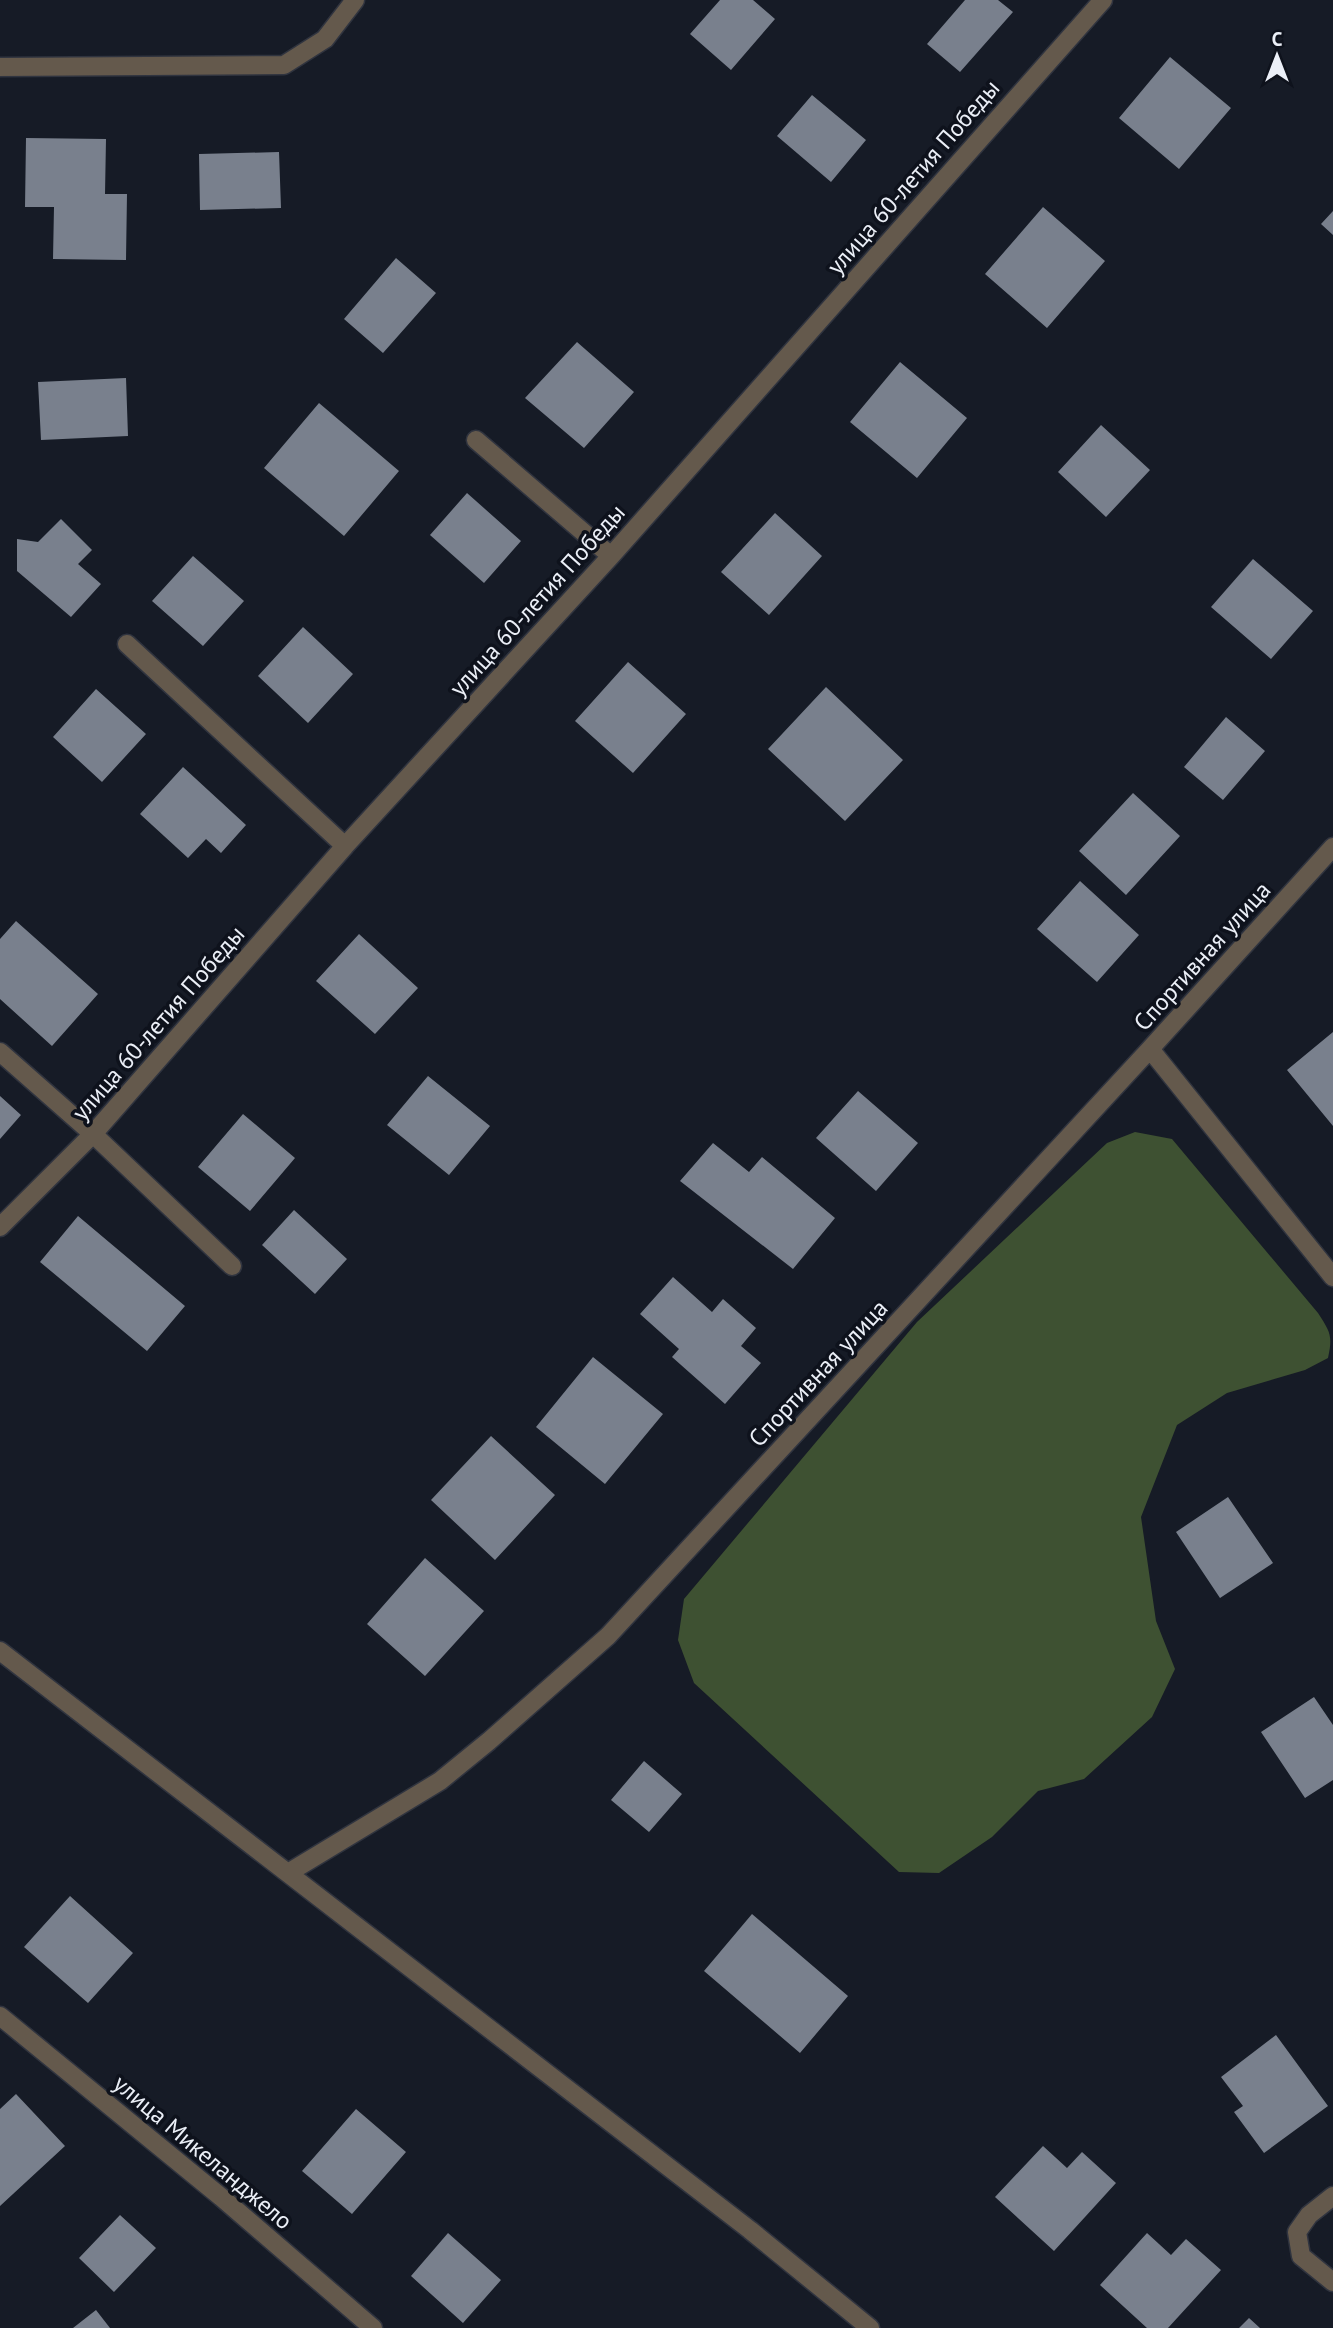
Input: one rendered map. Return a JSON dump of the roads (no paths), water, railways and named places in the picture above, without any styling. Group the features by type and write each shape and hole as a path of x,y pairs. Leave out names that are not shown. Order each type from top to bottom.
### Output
{"street":[{"path":"0,67 284,65 325,38 355,0"},
{"name":"улица 60-летия Победы","path":"0,1227 93,1134 345,846 611,556 1103,0"},
{"path":"476,440 611,556"},
{"path":"127,644 345,846"},
{"name":"Спортивная улица","path":"288,1874 440,1781 608,1636 1333,847"},
{"path":"1150,1049 1333,1277"},
{"path":"0,1052 93,1134 232,1266"},
{"path":"0,1651 750,2230 870,2328"},
{"name":"улица Микеланджело","path":"0,2016 220,2197 373,2328"},
{"path":"1333,2196 1309,2215 1297,2232 1301,2256 1333,2282"}]}
